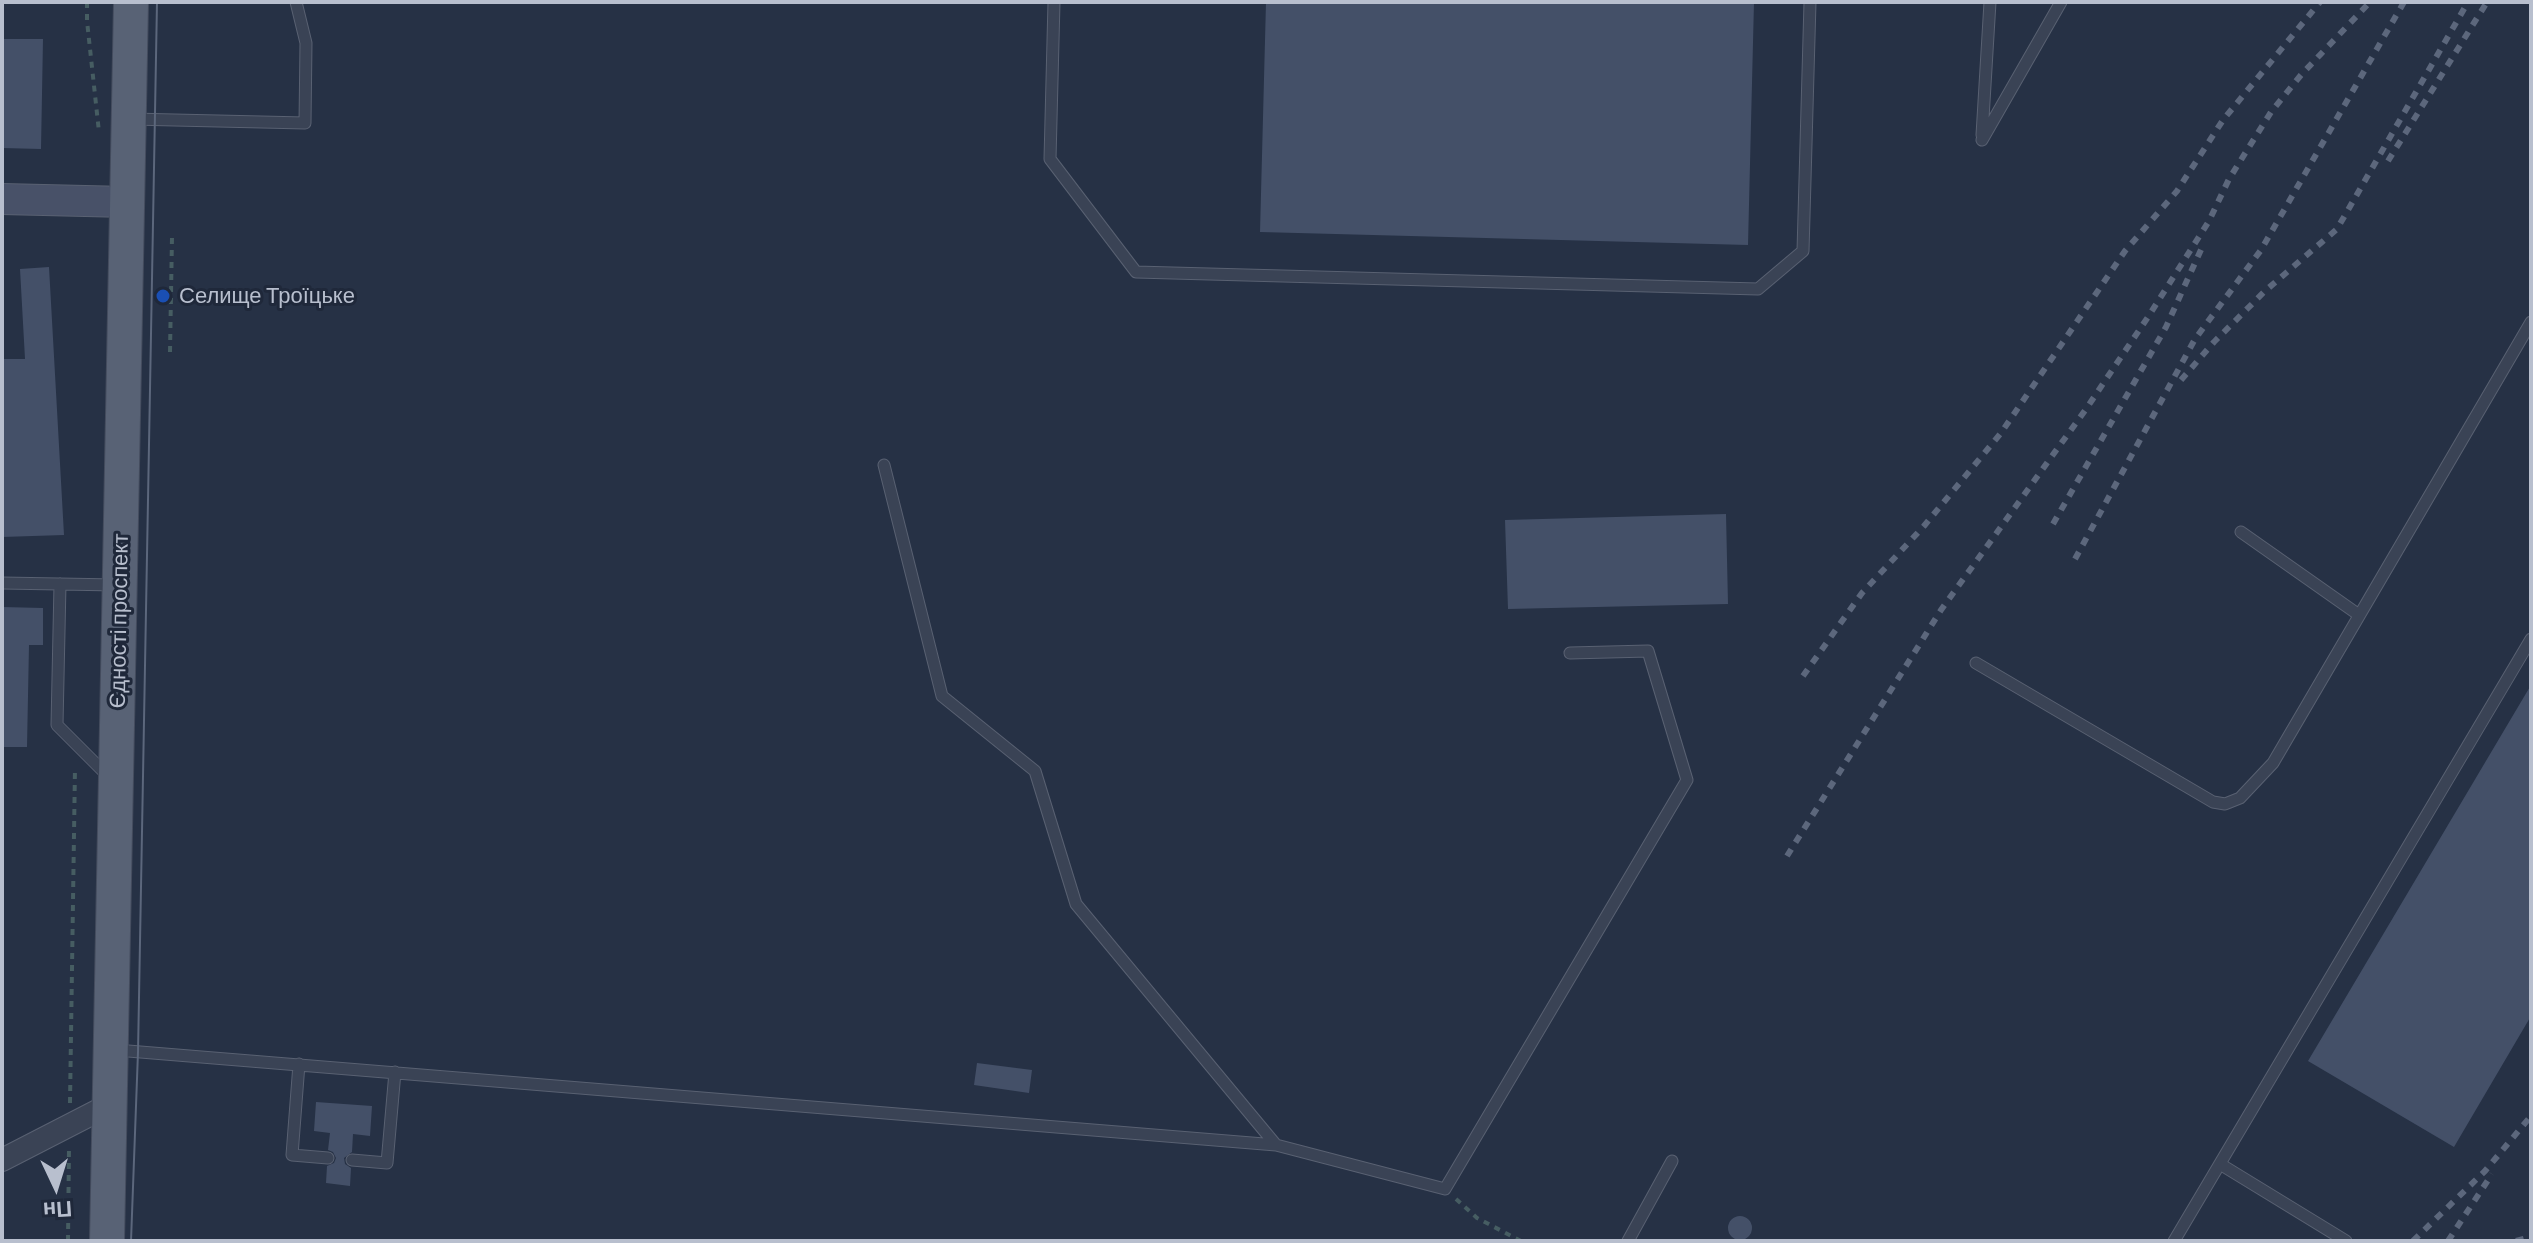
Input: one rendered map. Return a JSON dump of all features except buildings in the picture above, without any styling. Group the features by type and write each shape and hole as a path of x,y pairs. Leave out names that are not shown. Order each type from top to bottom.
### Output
{"main road":[{"name":"Єдності проспект","path":"107,1241 131,2"}],"street":[{"path":"2,199 127,202"},
{"path":"2,1160 109,1105"}],"lane":[{"path":"129,119 305,123 306,43 296,2"},
{"path":"1054,2 1050,159 1136,272 1758,289 1803,251 1810,2"},
{"path":"1990,2 1982,140 2061,2"},
{"path":"1976,663 2213,802 2225,804 2240,798 2273,763 2531,322"},
{"path":"884,465 942,696 1035,771 1076,904 1276,1145"},
{"path":"2241,532 2359,615"},
{"path":"2,583 119,585"},
{"path":"60,584 57,725 116,783"},
{"path":"2174,1241 2531,639"},
{"path":"111,1050 1276,1145 1445,1189 1687,780 1648,651 1570,653"},
{"path":"299,1064 292,1155 328,1158"},
{"path":"352,1160 387,1163 395,1072"},
{"path":"1628,1241 1672,1161"},
{"path":"2220,1164 2346,1241"}],"path":[{"path":"170,352 172,237"},
{"path":"68,1241 75,766"},
{"path":"1445,1189 1477,1218 1521,1241"}],"tram line":[{"path":"131,1241 138,1052 157,2"}],"railway":[{"path":"1803,676 1862,593 1924,526 2001,433 2125,251 2177,191 2223,120 2320,2"},
{"path":"1787,856 1941,610 2086,409 2148,317 2209,221 2229,179 2271,112 2301,75 2370,2"},
{"path":"2075,559 2195,339 2261,250 2404,2"},
{"path":"2181,380 2265,291 2337,229 2468,2"},
{"path":"2388,161 2487,2"},
{"path":"2053,524 2166,327 2204,243"},
{"path":"2413,1241 2485,1171 2531,1116"},
{"path":"2448,1241 2492,1174"},
{"path":"2516,1241 2531,1237"}],"place":[{"name":"Селище Троїцьке","path":"163,296"}]}
